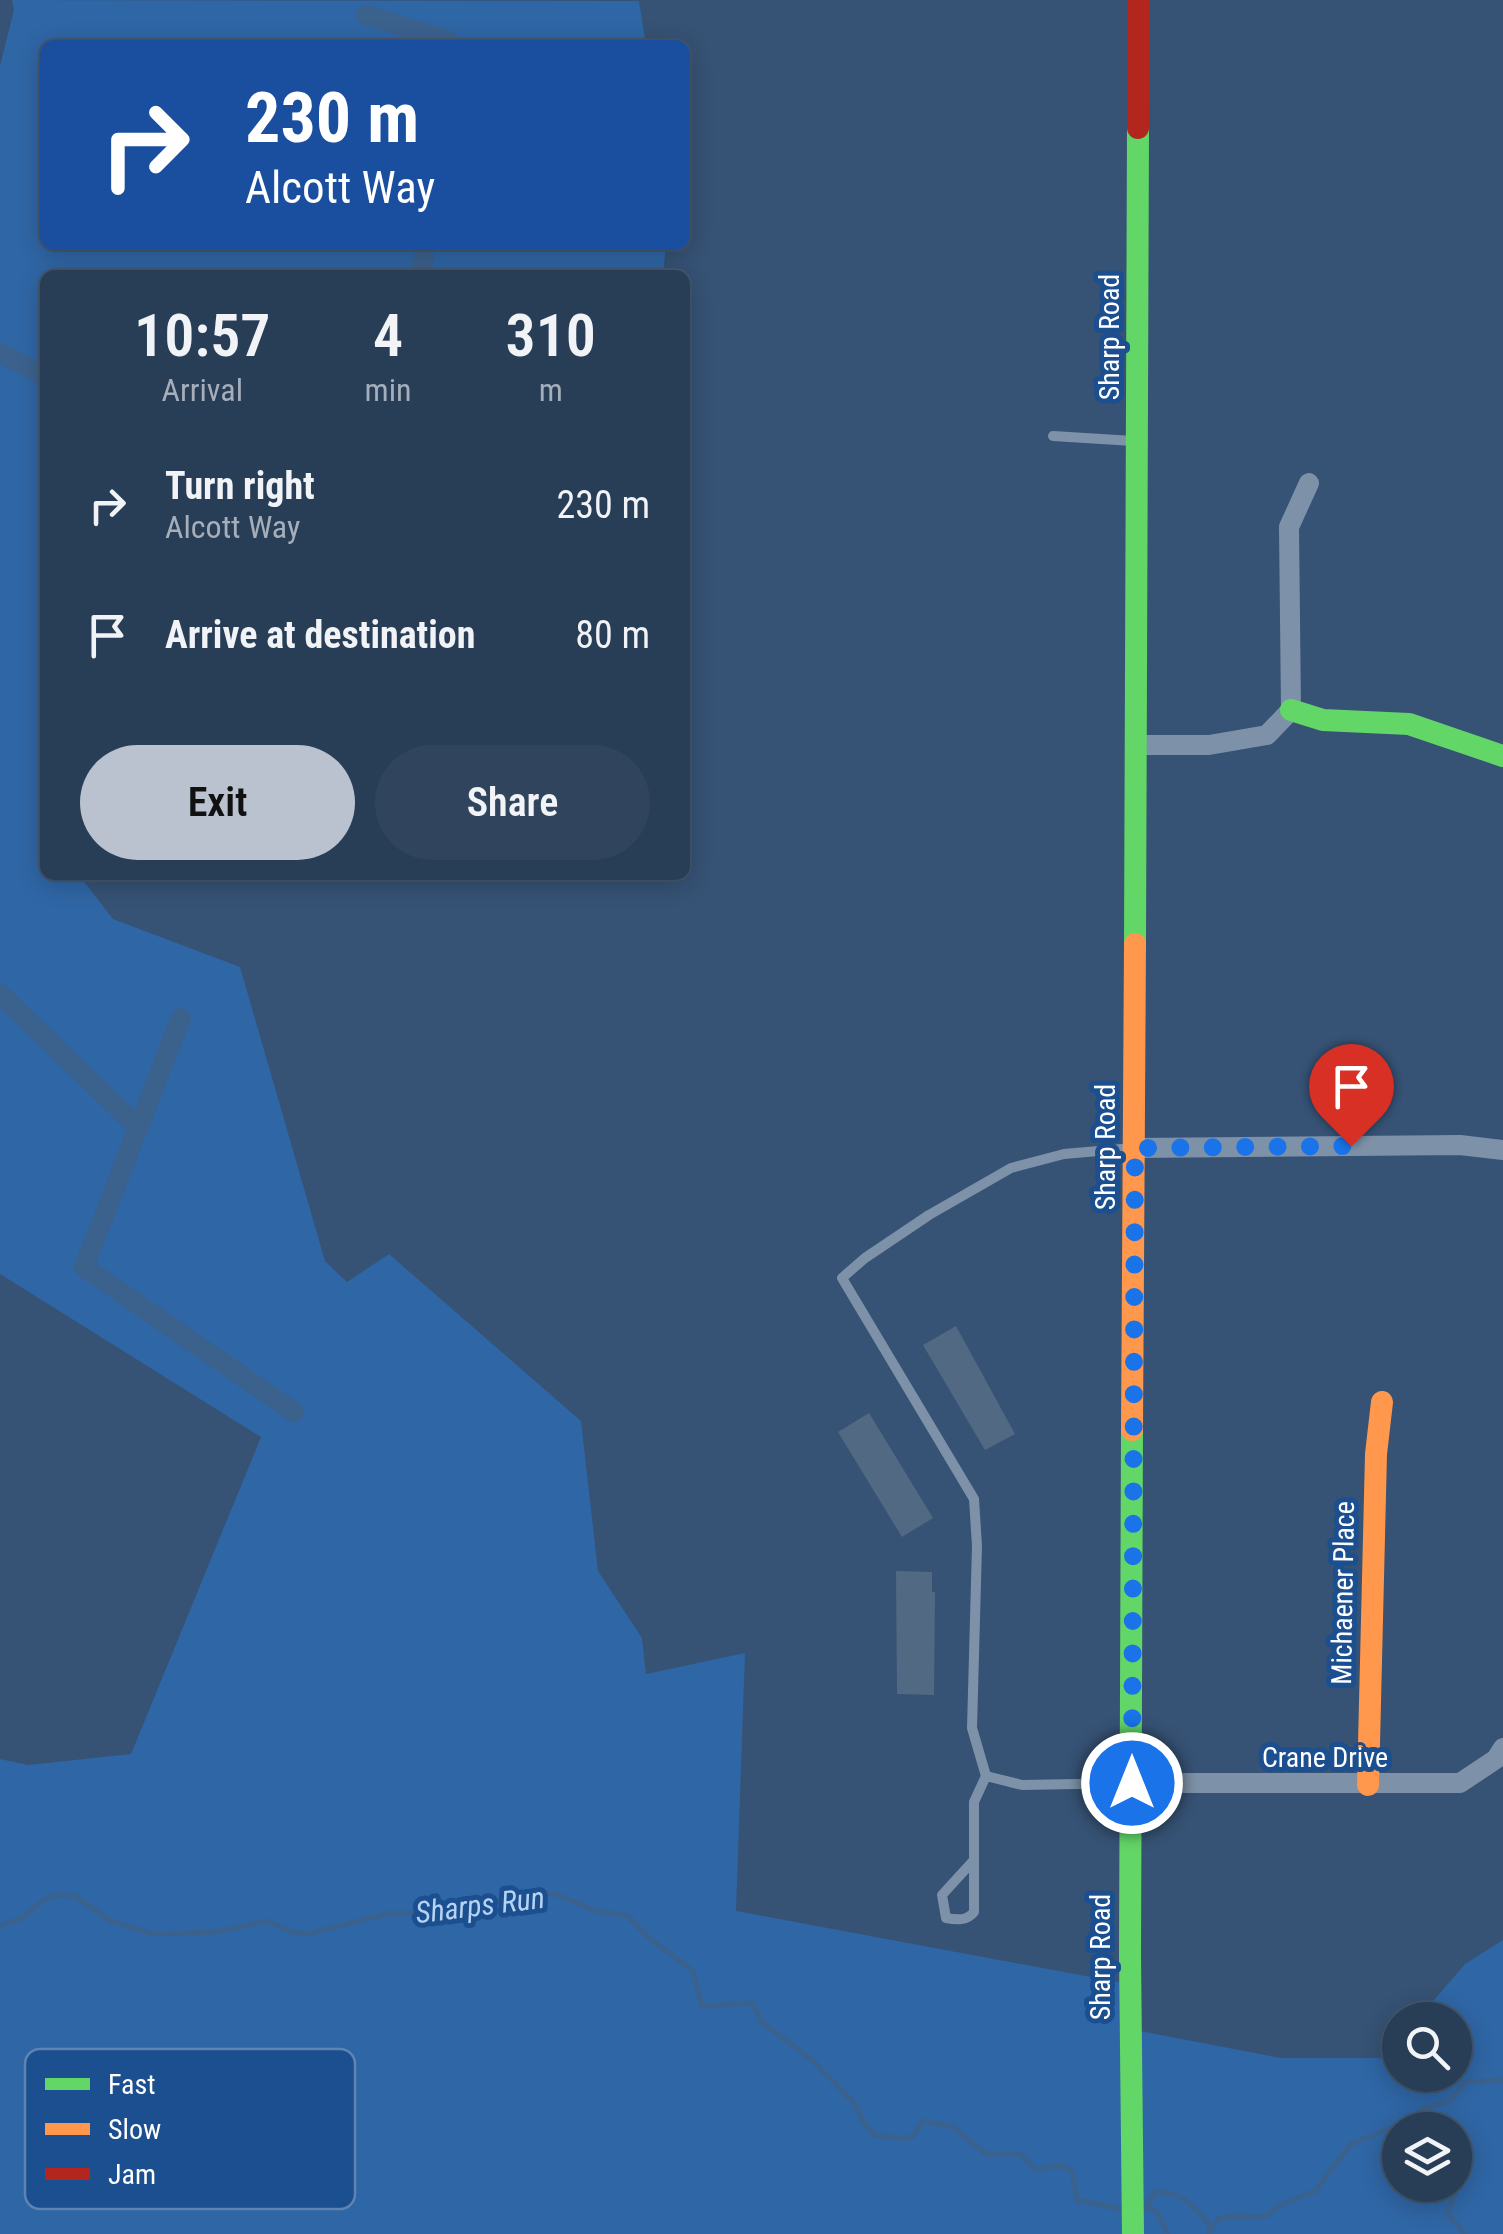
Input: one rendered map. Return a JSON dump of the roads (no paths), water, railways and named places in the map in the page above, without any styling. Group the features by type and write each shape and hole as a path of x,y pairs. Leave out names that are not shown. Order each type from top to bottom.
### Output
{"street":[{"name":"Sharp Road","path":"1133,2234 1139,0"},
{"path":"1136,745 1209,745 1266,735 1291,710 1290,526 1309,482"},
{"path":"1291,710 1324,720 1409,724 1503,756"},
{"path":"1135,1148 1460,1145 1503,1150"},
{"name":"Michaener Place","path":"1368,1785 1376,1454 1382,1402"},
{"name":"Crane Drive","path":"1132,1783 1460,1784 1496,1759 1503,1748"}],"lane":[{"path":"1053,436 1139,441"},
{"path":"974,1860 942,1895 946,1918 958,1920 974,1912 974,1860 974,1802 986,1776 972,1728 974,1499 842,1278 864,1258 929,1215 1011,1168 1064,1154 1135,1148"},
{"path":"986,1776 1022,1784 1132,1783"}],"waterway":[{"path":"366,15 447,40"},
{"path":"422,270 424,250"},
{"path":"0,353 40,373"},
{"path":"0,994 139,1128"},
{"path":"181,1018 84,1267 294,1412"},
{"name":"Sharps Run","path":"0,1926 24,1917 43,1900 58,1895 75,1896 109,1920 152,1934 216,1932 267,1921 307,1934 386,1914 442,1913 473,1903 555,1894 596,1911 628,1916 648,1937 693,1971 702,2006 752,2003 763,2023 812,2060 855,2104 863,2122 875,2135 904,2139 913,2136 923,2121 953,2127 986,2154 1020,2154 1036,2170 1067,2168 1072,2171 1077,2200 1122,2209"},
{"name":"Sharps Run","path":"1208,2234 1218,2219 1263,2217 1315,2191 1351,2144 1403,2123 1423,2109 1450,2101 1465,2082 1503,2080"},
{"path":"1146,2206 1156,2192 1174,2194 1188,2202 1211,2227"},
{"name":"Sharps Run","path":"1452,2202 1447,2214 1465,2234"},
{"name":"Sharps Run","path":"1142,2208 1157,2212 1168,2234"}]}
